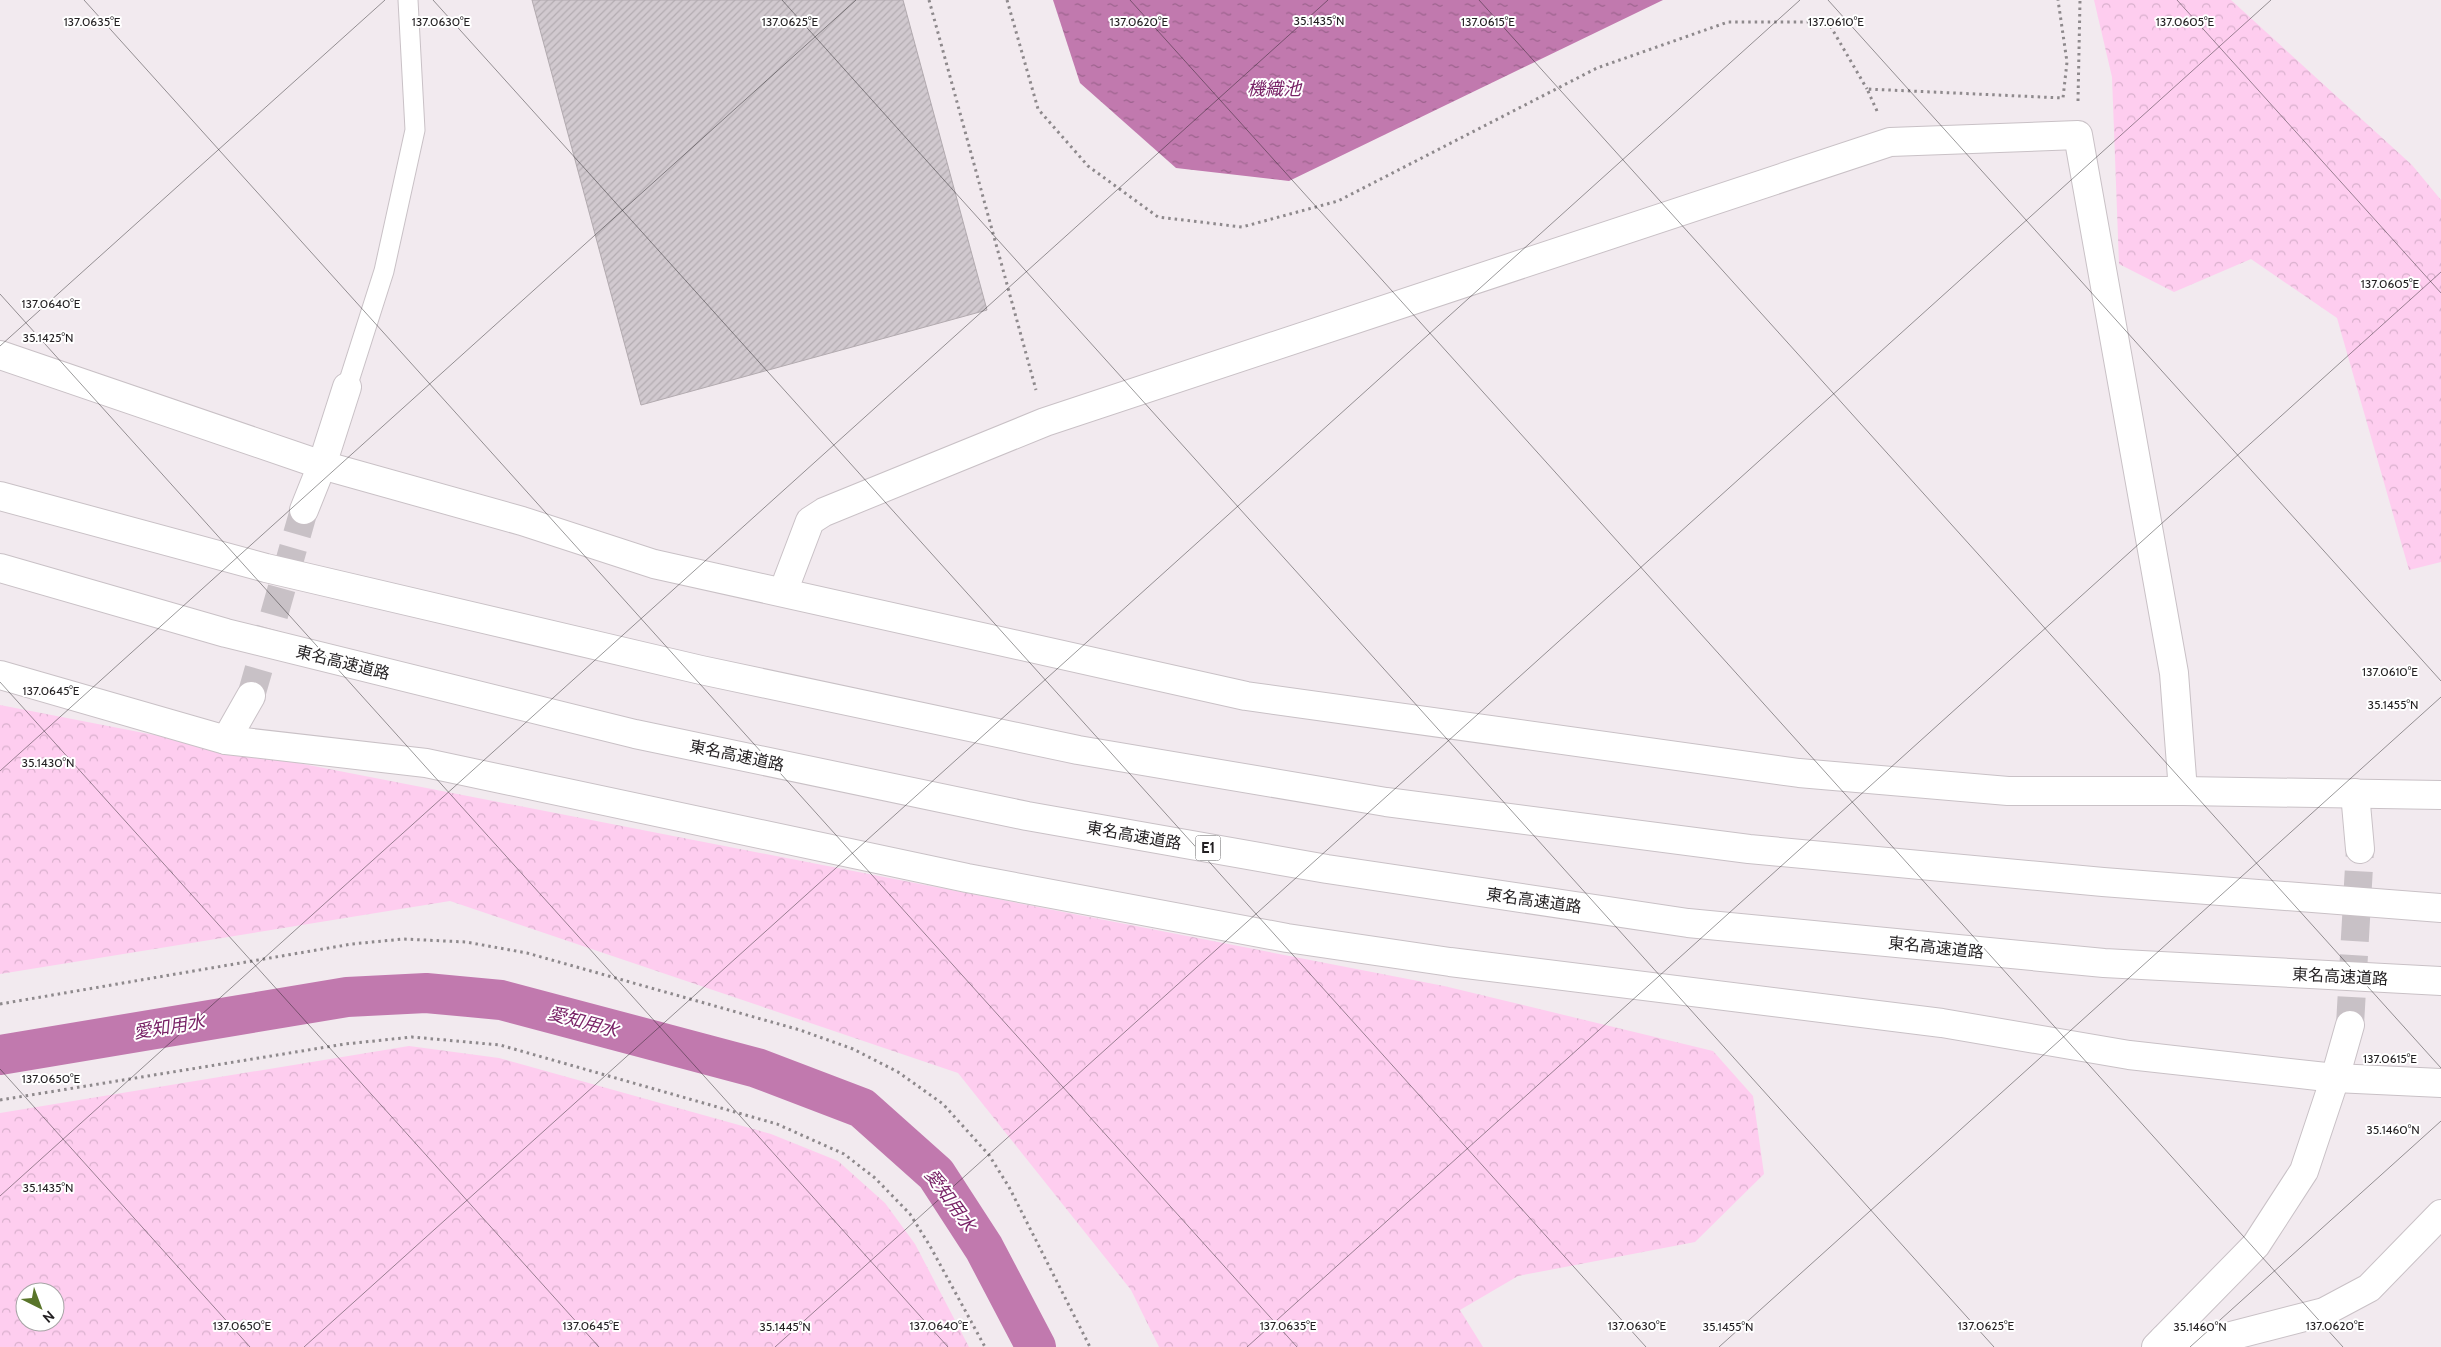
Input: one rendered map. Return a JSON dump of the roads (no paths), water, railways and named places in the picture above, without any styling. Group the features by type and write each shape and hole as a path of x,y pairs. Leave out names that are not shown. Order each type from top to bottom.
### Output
{"main road":[{"path":"783,592 810,522 824,512 1045,422 1890,142 2078,134 2174,673 2183,791"},
{"path":"0,355 322,465 522,521 654,564 1256,698 1799,773 2008,792 2183,791 2441,796"},
{"path":"304,510 322,465 347,386"},
{"path":"0,496 266,568 701,670 1078,750 1386,802 1749,849 2103,882 2441,908"},
{"name":"東名高速道路","path":"0,568 226,632 634,734 1027,816 1327,869 1718,926 2104,963 2441,981"},
{"path":"0,675 226,740 426,763 967,878 1287,938 1450,962 1942,1023 2129,1055 2335,1078 2441,1083"},
{"path":"226,740 251,696"},
{"path":"2355,793 2360,850"},
{"path":"2161,1344 2256,1245 2294,1188 2304,1171 2335,1078 2350,1025"},
{"path":"2161,1344 2192,1346 2324,1312 2369,1288 2441,1214"}],"lane":[{"path":"347,386 384,272 415,130 408,0"}],"water":[{"name":"機織池","path":"1053,0 1663,0 1289,181 1176,168 1080,83"}],"waterway":[{"name":"愛知用水","path":"0,1055 347,997 426,993 501,1000 757,1068 862,1108 936,1174 984,1248 1036,1347"}],"tunnel":[{"path":"251,696 304,510"},
{"path":"2350,1025 2360,849"}]}
